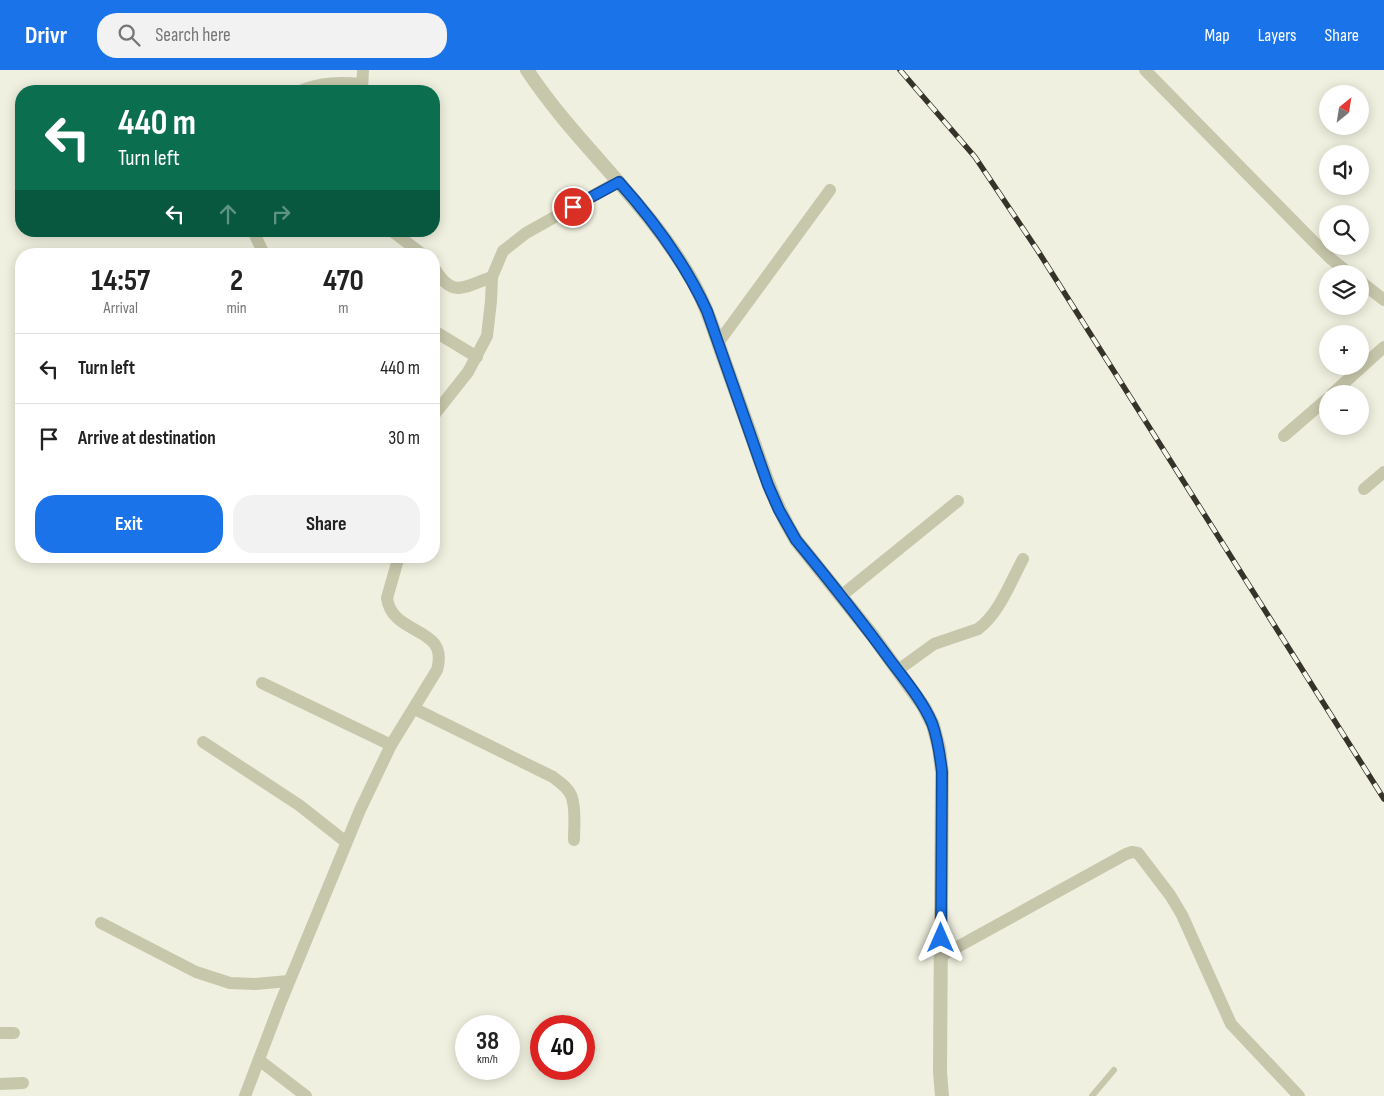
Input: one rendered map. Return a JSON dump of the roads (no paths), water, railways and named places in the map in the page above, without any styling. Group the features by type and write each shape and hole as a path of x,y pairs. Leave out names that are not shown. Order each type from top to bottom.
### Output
{"street":[{"path":"362,70 362,85"},
{"path":"527,70 548,100 663,234 694,284 707,311 768,485 779,510 796,540 898,670 924,707 933,725 939,748 942,772 940,1072 942,1096"},
{"path":"1148,71 1307,236 1339,265"},
{"path":"315,85 343,82 352,85"},
{"path":"440,407 468,372 487,336 492,277 503,251 516,240 619,182"},
{"path":"718,343 830,190"},
{"path":"400,237 414,248"},
{"path":"440,277 445,284 457,289 492,277"},
{"path":"1369,288 1384,300"},
{"path":"440,334 477,356"},
{"path":"1342,385 1384,347"},
{"path":"1284,436 1319,406"},
{"path":"1364,489 1384,472"},
{"path":"841,596 958,501"},
{"path":"898,670 934,644 983,626 994,612 1023,559"},
{"path":"246,1096 289,982 346,842 391,745 437,670 440,652 430,639 397,619 391,613 387,598 397,563"},
{"path":"262,683 391,745"},
{"path":"414,709 560,782 568,790 572,798 574,840"},
{"path":"203,742 299,805 346,842"},
{"path":"941,956 1126,854 1138,853 1170,895 1182,915 1232,1024 1299,1096"},
{"path":"101,923 196,972 230,983 289,982"},
{"path":"0,1033 14,1033"},
{"path":"259,1060 306,1096"},
{"path":"0,1084 23,1083"}],"lane":[{"path":"1092,1096 1114,1070"}],"railway":[{"path":"900,70 975,157 1038,251 1384,799"}]}
